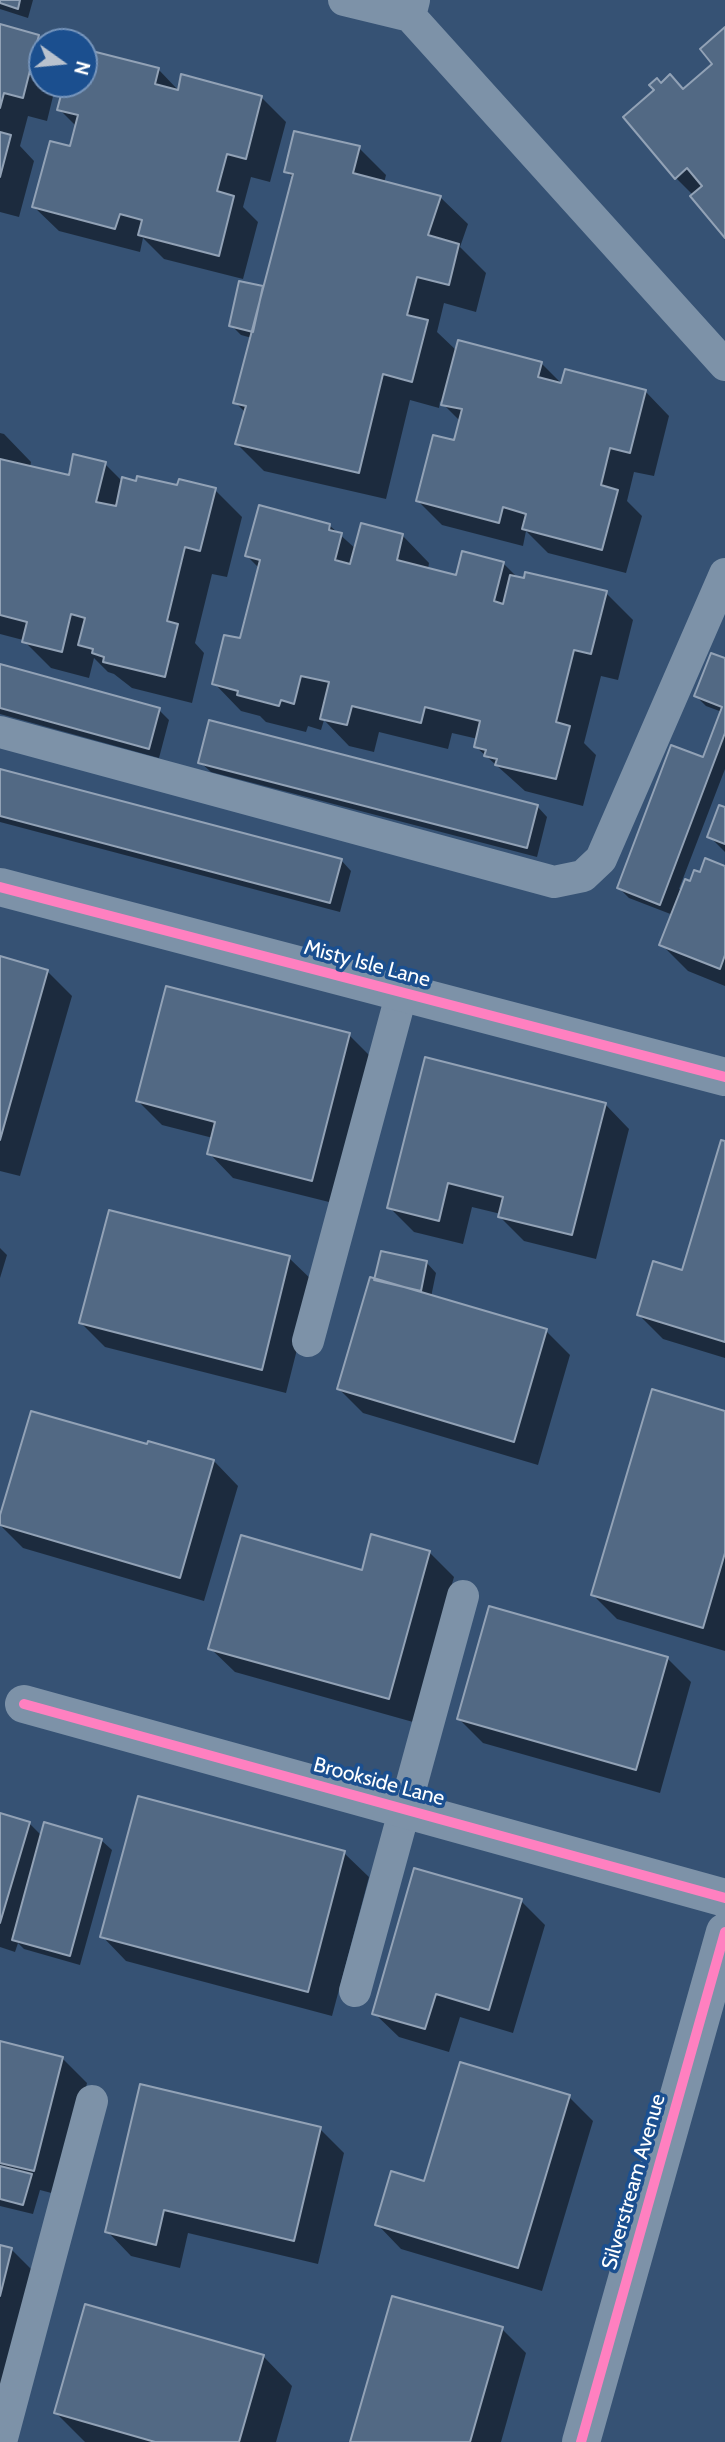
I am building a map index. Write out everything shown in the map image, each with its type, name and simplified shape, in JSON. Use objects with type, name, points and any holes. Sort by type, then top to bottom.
[{"type":"street","name":"Misty Isle Lane","points":[[0,887],[725,1077]]},
{"type":"street","name":"Brookside Lane","points":[[23,1704],[725,1898]]},
{"type":"street","name":"Silverstream Avenue","points":[[581,2442],[725,1932]]},
{"type":"lane","points":[[344,0],[412,8],[725,365]]},
{"type":"lane","points":[[0,732],[554,882],[583,876],[601,859],[725,573]]},
{"type":"lane","points":[[308,1341],[402,992]]},
{"type":"lane","points":[[355,1991],[463,1596]]},
{"type":"lane","points":[[1,2442],[92,2101]]},
{"type":"building","points":[[0,0],[20,0],[18,9],[0,3]]},
{"type":"building","points":[[0,24],[28,32],[28,78],[23,98],[4,93],[0,108]]},
{"type":"building","points":[[725,27],[725,238],[690,196],[702,186],[687,168],[675,179],[623,117],[654,90],[649,85],[657,78],[661,83],[670,74],[683,89],[712,64],[700,49]]},
{"type":"building","points":[[98,53],[159,68],[155,84],[178,90],[181,74],[262,96],[246,159],[227,154],[217,191],[234,196],[219,256],[138,235],[142,220],[120,214],[115,229],[32,207],[50,141],[70,146],[78,115],[57,110],[60,98],[98,98]]},
{"type":"building","points":[[294,131],[360,146],[353,173],[441,196],[428,235],[459,244],[449,285],[417,277],[407,315],[428,320],[412,382],[383,374],[359,473],[235,444],[246,406],[233,403],[293,174],[284,172]]},
{"type":"building","points":[[0,132],[11,135],[0,177]]},
{"type":"building","points":[[239,281],[263,286],[253,332],[229,326]]},
{"type":"building","points":[[458,340],[542,362],[538,377],[561,383],[565,369],[646,390],[630,453],[610,448],[601,485],[618,490],[602,550],[522,529],[526,514],[503,507],[499,523],[416,501],[433,435],[454,440],[462,409],[441,405]]},
{"type":"building","points":[[73,454],[106,462],[96,502],[116,506],[122,477],[136,481],[137,476],[177,485],[179,479],[216,488],[200,551],[185,547],[167,621],[178,624],[165,677],[103,662],[104,657],[92,653],[93,649],[78,645],[85,618],[71,614],[62,652],[22,642],[27,622],[0,615],[0,459],[69,475]]},
{"type":"building","points":[[259,505],[330,524],[329,530],[342,533],[335,560],[350,564],[361,523],[403,534],[397,560],[456,575],[462,551],[504,562],[494,601],[503,604],[510,575],[524,578],[525,572],[607,591],[591,654],[574,650],[556,722],[570,726],[556,779],[495,765],[497,759],[484,756],[486,750],[474,747],[480,721],[425,707],[421,723],[352,706],[347,725],[320,719],[329,682],[301,676],[294,704],[281,700],[279,706],[237,695],[238,691],[212,684],[224,635],[240,638],[260,560],[245,556]]},
{"type":"building","points":[[711,653],[725,658],[725,733],[660,905],[617,888],[671,745],[703,757],[722,707],[694,696]]},
{"type":"building","points":[[0,664],[160,708],[149,749],[0,708]]},
{"type":"building","points":[[209,720],[538,805],[527,848],[198,763]]},
{"type":"building","points":[[0,769],[342,859],[330,903],[0,816]]},
{"type":"building","points":[[719,805],[725,807],[725,844],[707,837]]},
{"type":"building","points":[[705,858],[725,866],[725,955],[720,969],[659,945],[685,879],[690,881],[694,870],[700,872]]},
{"type":"building","points":[[0,956],[48,970],[0,1140]]},
{"type":"building","points":[[166,986],[350,1033],[312,1181],[207,1154],[215,1122],[136,1101]]},
{"type":"building","points":[[425,1057],[606,1103],[572,1235],[498,1217],[503,1197],[448,1183],[439,1221],[387,1208]]},
{"type":"building","points":[[721,1140],[725,1141],[725,1342],[637,1315],[653,1261],[682,1270]]},
{"type":"building","points":[[109,1210],[290,1256],[262,1370],[79,1323]]},
{"type":"building","points":[[381,1251],[427,1261],[421,1291],[374,1280]]},
{"type":"building","points":[[370,1277],[547,1329],[514,1442],[337,1389]]},
{"type":"building","points":[[652,1389],[725,1411],[725,1553],[703,1628],[591,1595]]},
{"type":"building","points":[[31,1411],[214,1460],[180,1578],[0,1525],[0,1515]]},
{"type":"building","points":[[371,1534],[430,1551],[389,1699],[208,1649],[241,1535],[362,1570]]},
{"type":"building","points":[[489,1606],[668,1657],[636,1770],[457,1719]]},
{"type":"building","points":[[138,1796],[345,1851],[308,1992],[100,1937]]},
{"type":"building","points":[[0,1813],[30,1822],[0,1923]]},
{"type":"building","points":[[44,1822],[102,1839],[70,1956],[12,1940]]},
{"type":"building","points":[[414,1868],[522,1899],[489,2010],[436,1994],[425,2029],[372,2014]]},
{"type":"building","points":[[0,2041],[63,2057],[34,2171],[0,2163]]},
{"type":"building","points":[[460,2062],[570,2095],[518,2268],[375,2225],[391,2171],[424,2181]]},
{"type":"building","points":[[140,2084],[321,2127],[294,2241],[164,2210],[156,2245],[105,2232]]},
{"type":"building","points":[[0,2166],[32,2174],[23,2205],[0,2199]]},
{"type":"building","points":[[0,2245],[12,2248],[0,2296]]},
{"type":"building","points":[[392,2296],[503,2327],[470,2442],[350,2442]]},
{"type":"building","points":[[85,2304],[264,2355],[239,2442],[155,2442],[54,2413]]},
{"type":"cycle path","points":[[0,887],[725,1077]]},
{"type":"cycle path","points":[[24,1704],[725,1898]]},
{"type":"cycle path","points":[[581,2442],[725,1932]]}]
